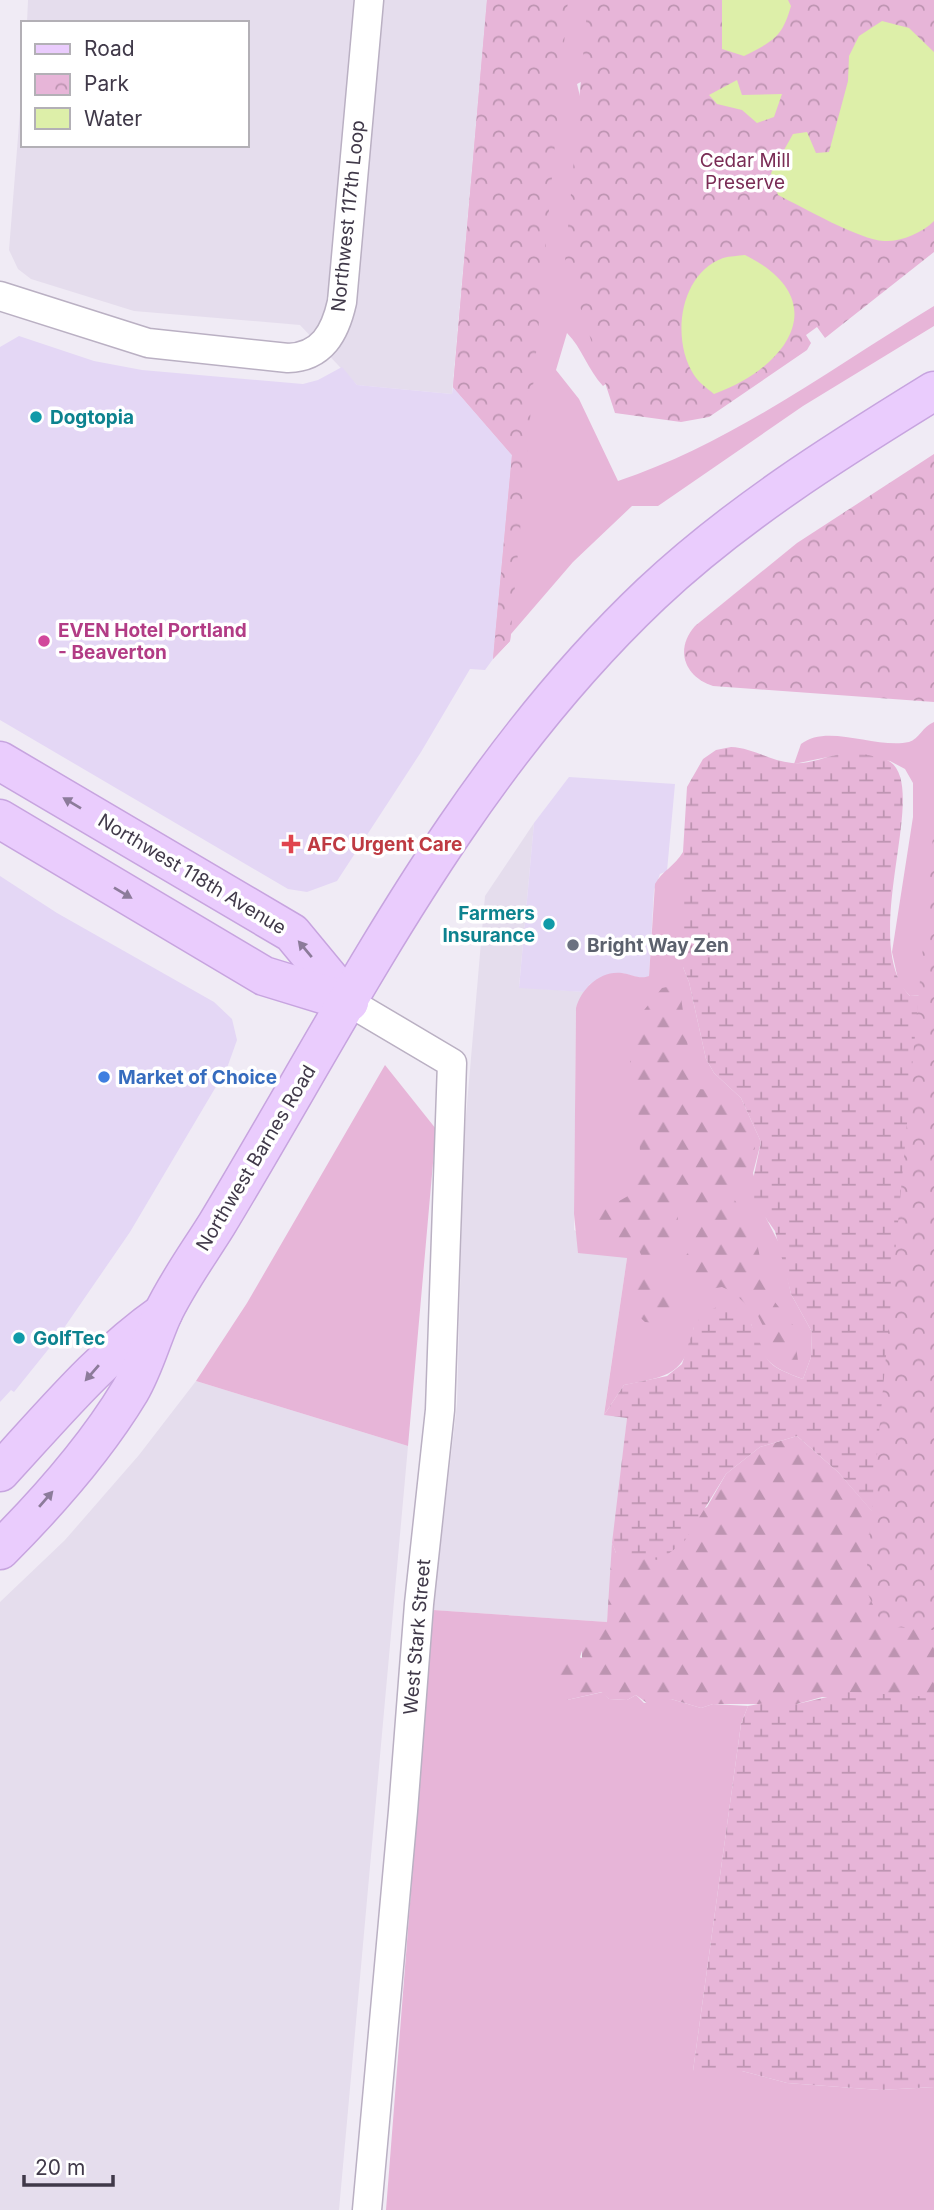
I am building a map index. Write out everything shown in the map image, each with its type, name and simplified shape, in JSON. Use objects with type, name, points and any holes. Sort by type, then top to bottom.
[{"type":"main road","name":"Northwest Barnes Road","points":[[0,1549],[101,1436],[132,1388],[163,1313],[349,1002],[383,940],[449,834],[538,714],[650,594],[702,549],[790,481],[934,391]]},
{"type":"main road","name":"Northwest 118th Avenue","points":[[0,761],[292,933],[349,1002]]},
{"type":"main road","points":[[0,819],[264,976],[349,1002]]},
{"type":"main road","name":"Northwest Barnes Road","points":[[0,1472],[101,1362],[163,1313]]},
{"type":"street","name":"Northwest 117th Loop","points":[[0,296],[129,338],[170,347],[288,358],[301,357],[323,346],[336,326],[342,302],[369,0]]},
{"type":"street","name":"West Stark Street","points":[[349,1002],[452,1063],[440,1410],[419,1604],[367,2210]]},
{"type":"shaded area","points":[[28,0],[487,0],[452,394],[357,385],[300,325],[134,311],[31,279],[18,269],[9,250],[21,99],[21,147],[248,147],[248,21],[27,21]]},
{"type":"shaded area","points":[[19,336],[94,361],[142,370],[303,384],[318,380],[342,367],[357,385],[452,394],[453,387],[512,455],[493,659],[485,670],[470,669],[421,752],[337,881],[307,892],[288,889],[0,720],[0,347]]},
{"type":"shaded area","points":[[569,777],[675,784],[667,871],[660,874],[654,890],[649,976],[644,979],[622,973],[590,984],[584,992],[519,988],[534,823]]},
{"type":"shaded area","points":[[534,823],[519,987],[584,992],[576,1008],[574,1230],[627,1258],[604,1414],[627,1418],[607,1622],[433,1610],[457,1404],[464,1139],[485,896]]},
{"type":"shaded area","name":"Market of Choice","points":[[0,876],[57,913],[214,1002],[232,1019],[237,1040],[227,1068],[130,1232],[55,1341],[14,1392],[11,1390],[0,1402]]},
{"type":"shaded area","points":[[196,1381],[408,1446],[339,2210],[0,2210],[0,1602],[65,1540],[139,1455]]},
{"type":"green space","points":[[487,0],[663,0],[619,62],[577,84],[595,159],[622,371],[603,386],[567,333],[556,370],[579,399],[618,481],[660,465],[741,425],[934,306],[934,326],[803,406],[658,506],[632,506],[573,562],[493,659],[512,455],[453,387]]},
{"type":"green space","points":[[487,0],[568,0],[510,641],[493,659],[512,455],[453,387]]},
{"type":"green space","name":"Cedar Mill Preserve","points":[[588,0],[934,0],[934,252],[825,338],[817,327],[806,335],[811,343],[807,350],[709,417],[681,422],[615,413],[565,261]]},
{"type":"green space","points":[[934,454],[934,702],[713,686],[695,676],[689,669],[684,653],[685,644],[695,626],[797,543]]},
{"type":"green space","points":[[934,722],[934,990],[926,995],[910,996],[899,984],[892,952],[913,817],[913,783],[905,769],[890,761],[842,754],[794,764],[801,744],[812,738],[838,736],[882,742],[909,742]]},
{"type":"green space","points":[[731,747],[784,762],[798,763],[846,753],[863,754],[887,760],[899,774],[903,798],[891,903],[890,939],[895,971],[910,996],[926,995],[882,1523],[838,1472],[797,1436],[760,1447],[726,1474],[684,1542],[660,1560],[633,1558],[616,1553],[612,1543],[627,1418],[604,1415],[624,1385],[667,1376],[682,1364],[694,1327],[703,1313],[729,1302],[750,1323],[773,1365],[803,1379],[811,1357],[812,1332],[791,1294],[775,1231],[756,1204],[751,1189],[761,1142],[741,1098],[714,1073],[706,1059],[689,982],[683,967],[682,868],[687,787],[703,759],[716,750]]},
{"type":"green space","points":[[934,825],[934,1630],[883,1626],[865,1588]]},
{"type":"green space","points":[[683,852],[683,967],[689,982],[706,1059],[714,1073],[741,1098],[761,1142],[753,1173],[766,1218],[781,1247],[791,1294],[812,1332],[811,1357],[803,1379],[781,1370],[768,1360],[759,1346],[751,1324],[694,1327],[686,1355],[680,1365],[664,1376],[624,1385],[604,1415],[627,1258],[578,1253],[574,1214],[576,1008],[582,994],[599,978],[614,973],[649,976],[655,884]]},
{"type":"green space","points":[[667,987],[681,997],[693,1084],[696,1089],[718,1090],[737,1102],[749,1119],[755,1148],[743,1181],[732,1195],[756,1238],[767,1292],[793,1325],[798,1361],[786,1360],[777,1354],[758,1316],[733,1292],[722,1287],[704,1290],[685,1276],[679,1261],[691,1248],[689,1223],[693,1209],[690,1204],[679,1207],[677,1242],[672,1254],[665,1259],[650,1261],[649,1278],[671,1286],[679,1303],[677,1315],[669,1324],[645,1322],[632,1310],[631,1293],[643,1259],[638,1248],[598,1236],[591,1228],[591,1217],[628,1196],[641,1176],[638,1106],[630,1064],[630,1044],[636,1020],[662,988]]},
{"type":"green space","points":[[385,1065],[436,1129],[408,1446],[196,1381],[247,1303]]},
{"type":"green space","points":[[797,1436],[838,1472],[934,1582],[934,1697],[822,1697],[797,1704],[713,1704],[701,1708],[671,1699],[655,1709],[636,1695],[627,1700],[609,1699],[602,1692],[567,1700],[561,1689],[558,1663],[568,1655],[582,1658],[582,1633],[592,1624],[607,1622],[612,1543],[616,1553],[707,1507],[726,1474],[760,1447]]},
{"type":"green space","points":[[433,1610],[607,1622],[584,1644],[567,1700],[603,1692],[609,1699],[627,1700],[636,1695],[644,1703],[671,1699],[701,1708],[713,1704],[748,1706],[741,1724],[693,2071],[742,2071],[787,2083],[880,2090],[934,2087],[934,2210],[386,2210]]},
{"type":"green space","points":[[849,1692],[934,1697],[934,2087],[880,2090],[787,2083],[742,2071],[693,2071],[741,1724],[748,1706],[769,1702],[797,1704]]},
{"type":"water","points":[[722,0],[788,0],[791,6],[780,32],[744,56],[722,49]]},
{"type":"water","points":[[882,21],[909,28],[934,52],[934,221],[911,236],[891,241],[861,235],[778,195],[771,173],[793,134],[807,132],[816,153],[829,152],[848,81],[849,56],[859,36]]},
{"type":"water","points":[[737,80],[742,95],[782,94],[774,117],[757,123],[742,110],[717,104],[709,95]]},
{"type":"water","points":[[745,255],[773,273],[789,292],[794,312],[791,332],[780,350],[762,368],[714,394],[696,378],[687,361],[681,327],[683,309],[688,293],[708,266],[723,258]]},
{"type":"place","name":"Dogtopia","points":[[36,417]]},
{"type":"place","name":"EVEN Hotel Portland - Beaverton","points":[[44,641]]},
{"type":"place","name":"AFC Urgent Care","points":[[291,844]]},
{"type":"place","name":"Farmers Insurance","points":[[549,924]]},
{"type":"place","name":"Bright Way Zen","points":[[573,945]]},
{"type":"place","name":"Market of Choice","points":[[104,1077]]},
{"type":"place","name":"GolfTec","points":[[19,1338]]}]
